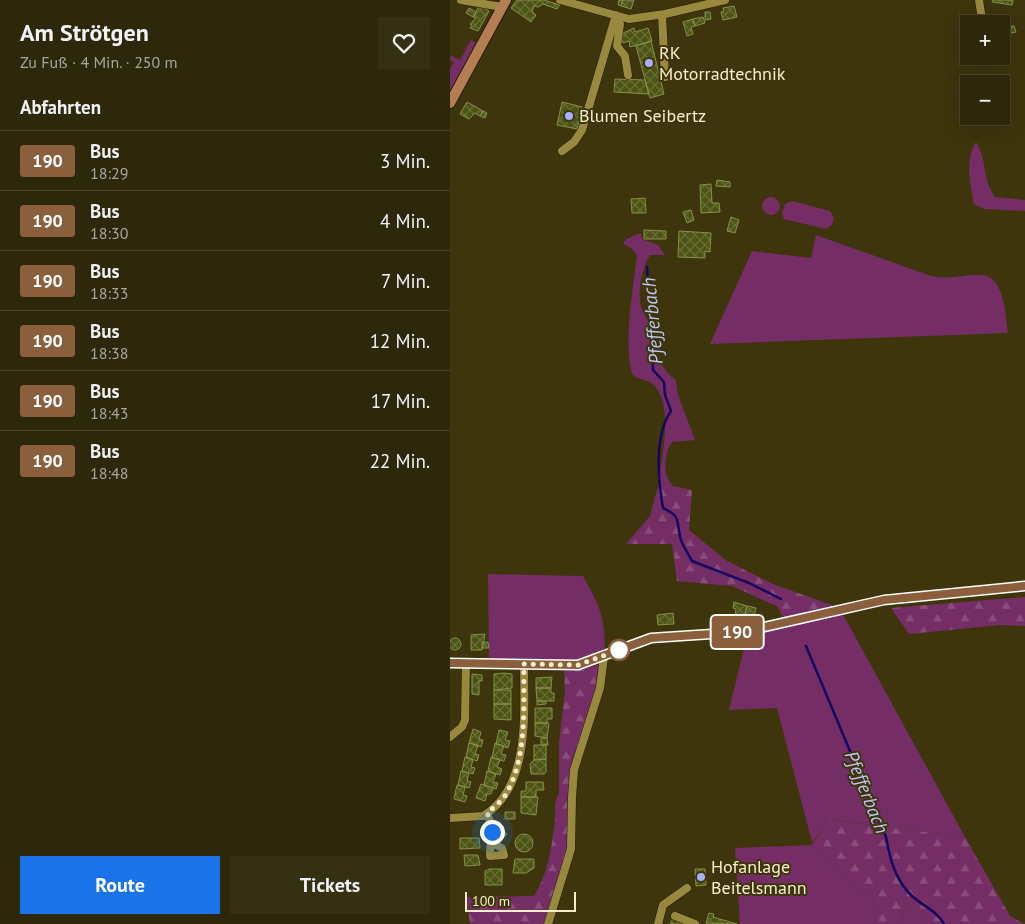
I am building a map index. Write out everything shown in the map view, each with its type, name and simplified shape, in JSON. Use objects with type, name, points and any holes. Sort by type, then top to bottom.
[{"type":"main road","points":[[450,103],[504,3]]},
{"type":"street","points":[[461,0],[504,3]]},
{"type":"street","points":[[560,0],[630,19],[662,15],[695,4],[724,0]]},
{"type":"street","points":[[979,0],[982,13]]},
{"type":"street","points":[[616,15],[620,24],[617,46],[625,56],[628,75]]},
{"type":"street","points":[[562,151],[574,142],[584,124],[616,15]]},
{"type":"street","points":[[662,15],[665,77]]},
{"type":"street","points":[[450,663],[578,665],[604,657],[651,638],[742,632],[884,600],[1025,586]]},
{"type":"street","points":[[548,924],[572,849],[574,770],[600,688],[604,657]]},
{"type":"street","points":[[450,737],[462,727],[465,720],[466,663]]},
{"type":"street","points":[[450,818],[478,818],[487,813],[506,793],[518,763],[523,726],[524,664]]},
{"type":"street","points":[[487,813],[491,821],[492,843]]},
{"type":"street","points":[[658,924],[663,905],[687,888]]},
{"type":"street","points":[[675,916],[695,924]]},
{"type":"green space","points":[[471,40],[477,43],[450,91],[450,69],[454,62],[450,60],[450,55],[460,60]]},
{"type":"green space","points":[[976,142],[980,149],[988,182],[995,197],[1025,200],[1025,211],[984,209],[974,204],[969,164]]},
{"type":"green space","points":[[771,197],[777,200],[780,206],[777,212],[771,215],[765,212],[762,206],[765,200]]},
{"type":"green space","points":[[792,201],[830,211],[834,218],[832,225],[826,229],[784,219],[782,214],[785,204]]},
{"type":"green space","points":[[641,233],[642,239],[658,245],[665,255],[650,255],[647,260],[640,283],[641,307],[650,326],[664,369],[676,380],[678,395],[695,440],[672,442],[669,447],[665,464],[667,476],[673,486],[659,483],[665,433],[664,407],[661,396],[652,383],[632,374],[629,356],[630,312],[637,255],[631,248],[623,244],[626,239]]},
{"type":"green space","points":[[816,235],[931,276],[981,275],[989,277],[999,289],[1008,333],[710,344],[752,251],[811,258]]},
{"type":"green space","points":[[659,483],[692,490],[689,530],[727,561],[773,584],[840,608],[785,622],[778,607],[732,586],[677,581],[672,544],[626,544],[650,516]]},
{"type":"green space","points":[[488,574],[583,576],[601,614],[605,644],[604,656],[591,661],[489,663]]},
{"type":"green space","points":[[1025,597],[1025,626],[1000,625],[909,634],[891,608]]},
{"type":"green space","points":[[840,609],[965,837],[832,820],[812,842],[777,708],[729,710],[748,632]]},
{"type":"green space","points":[[603,658],[602,672],[575,762],[570,848],[547,924],[470,924],[466,897],[534,896],[539,887],[549,860],[555,821],[555,804],[559,794],[559,743],[565,691],[564,666]]},
{"type":"green space","points":[[831,820],[965,837],[1010,916],[1025,924],[926,924],[918,911],[904,908],[902,924],[877,924],[873,899],[835,870],[811,845]]},
{"type":"green space","points":[[811,845],[835,870],[873,899],[877,924],[740,924],[735,848]]},
{"type":"green space","points":[[904,908],[918,911],[926,924],[902,924]]},
{"type":"building","points":[[517,0],[544,0],[560,5],[557,9],[543,4],[538,7],[534,6],[532,12],[536,15],[531,22],[511,8]]},
{"type":"building","points":[[619,0],[623,0],[621,6],[618,5]]},
{"type":"building","points":[[623,0],[634,0],[631,9],[621,6]]},
{"type":"building","points":[[993,0],[1013,0],[1012,5],[992,2]]},
{"type":"building","points":[[479,6],[489,11],[478,31],[470,28],[472,25],[470,24],[476,18],[473,17]]},
{"type":"building","points":[[734,6],[737,17],[723,20],[721,12],[724,11],[723,8]]},
{"type":"building","points":[[469,8],[476,12],[473,17],[466,13]]},
{"type":"building","points":[[705,12],[710,12],[711,19],[705,20]]},
{"type":"building","points":[[703,17],[705,23],[695,26],[693,19]]},
{"type":"building","points":[[693,19],[695,26],[691,27],[693,34],[687,36],[683,22]]},
{"type":"building","points":[[1010,26],[1014,26],[1016,32],[1010,33]]},
{"type":"building","points":[[634,28],[635,32],[648,28],[652,41],[630,47],[629,41],[623,43],[621,34]]},
{"type":"building","name":"RK Motorradtechnik","points":[[651,41],[664,94],[650,98],[636,46]]},
{"type":"building","points":[[615,79],[645,80],[649,94],[614,92]]},
{"type":"building","points":[[467,102],[483,111],[480,116],[475,113],[469,119],[460,114]]},
{"type":"building","name":"Blumen Seibertz","points":[[562,102],[582,107],[577,129],[557,125]]},
{"type":"building","points":[[483,111],[487,113],[485,118],[480,116]]},
{"type":"building","points":[[717,180],[730,182],[730,187],[716,186]]},
{"type":"building","points":[[711,184],[712,203],[719,203],[720,212],[701,213],[700,185]]},
{"type":"building","points":[[645,198],[646,213],[632,213],[631,199]]},
{"type":"building","points":[[691,210],[694,220],[687,223],[683,212]]},
{"type":"building","points":[[731,217],[739,220],[735,233],[727,231]]},
{"type":"building","points":[[644,230],[666,231],[666,239],[644,239]]},
{"type":"building","points":[[679,231],[711,233],[710,252],[705,251],[705,258],[678,257]]},
{"type":"building","points":[[734,602],[747,606],[744,618],[735,616]]},
{"type":"building","points":[[747,606],[756,608],[753,620],[744,618]]},
{"type":"building","points":[[673,613],[674,624],[658,625],[657,615]]},
{"type":"building","points":[[485,634],[482,650],[471,650],[471,635]]},
{"type":"building","points":[[453,638],[457,638],[461,642],[461,646],[457,650],[453,650],[450,647],[450,641]]},
{"type":"building","points":[[482,642],[488,642],[489,648],[482,648]]},
{"type":"building","points":[[472,674],[482,675],[482,681],[479,681],[479,695],[472,694]]},
{"type":"building","points":[[494,674],[512,674],[512,688],[494,690]]},
{"type":"building","points":[[552,677],[551,688],[536,688],[536,678]]},
{"type":"building","points":[[536,688],[551,688],[551,693],[554,693],[554,701],[537,701]]},
{"type":"building","points":[[494,690],[511,690],[511,704],[494,704]]},
{"type":"building","points":[[537,701],[546,701],[546,704],[537,705]]},
{"type":"building","points":[[494,704],[511,704],[511,720],[494,719]]},
{"type":"building","points":[[535,708],[552,708],[552,719],[547,719],[547,723],[535,723]]},
{"type":"building","points":[[535,723],[549,723],[547,738],[535,736]]},
{"type":"building","points":[[473,729],[481,732],[479,739],[483,740],[481,747],[469,743]]},
{"type":"building","points":[[499,730],[508,732],[505,740],[510,741],[508,748],[496,744]]},
{"type":"building","points":[[541,738],[547,738],[548,745],[541,745]]},
{"type":"building","points":[[469,743],[478,745],[475,754],[479,755],[477,761],[466,757]]},
{"type":"building","points":[[495,743],[504,746],[501,754],[506,755],[504,761],[492,758]]},
{"type":"building","points":[[534,745],[546,745],[546,759],[534,760]]},
{"type":"building","points":[[465,757],[473,760],[471,767],[475,768],[473,774],[462,771]]},
{"type":"building","points":[[491,757],[500,760],[497,767],[502,769],[500,775],[488,771]]},
{"type":"building","points":[[546,759],[546,772],[544,774],[531,774],[530,764],[534,760]]},
{"type":"building","points":[[461,771],[469,773],[467,781],[471,782],[469,788],[458,785]]},
{"type":"building","points":[[487,771],[496,774],[493,782],[498,783],[496,789],[484,785]]},
{"type":"building","points":[[526,782],[543,782],[544,790],[536,790],[536,797],[521,797],[521,791],[526,791]]},
{"type":"building","points":[[481,784],[493,788],[491,794],[487,794],[485,801],[476,798]]},
{"type":"building","points":[[457,785],[465,787],[463,795],[467,796],[465,802],[454,799]]},
{"type":"building","points":[[521,797],[538,797],[536,815],[521,813]]},
{"type":"building","points":[[505,812],[515,812],[515,819],[505,819]]},
{"type":"building","points":[[501,829],[507,834],[501,840],[496,835]]},
{"type":"building","points":[[524,834],[530,837],[533,843],[530,849],[524,852],[518,849],[515,843],[518,837]]},
{"type":"building","points":[[460,838],[479,838],[480,848],[460,849]]},
{"type":"building","points":[[464,855],[478,855],[480,865],[465,866]]},
{"type":"building","points":[[515,859],[534,859],[534,868],[526,873],[513,873]]},
{"type":"building","points":[[502,869],[502,885],[485,885],[485,871]]},
{"type":"building","name":"Hofanlage Beitelsmann","points":[[695,869],[705,869],[706,885],[696,886]]},
{"type":"building","name":"Hofanlage Beitelsmann","points":[[709,913],[714,914],[713,917],[737,924],[706,923]]},
{"type":"building","name":"Hofanlage Beitelsmann","points":[[674,917],[688,924],[670,924]]},
{"type":"waterway","name":"Pfefferbach","points":[[647,267],[653,370],[664,382],[665,395],[671,411],[662,432],[660,445],[659,471],[663,508],[677,519],[682,542],[692,561],[749,583],[781,599]]},
{"type":"waterway","name":"Pfefferbach","points":[[806,646],[886,837],[897,876],[906,890],[934,912],[944,924]]},
{"type":"bus line","name":"190","points":[[450,663],[578,665],[591,662],[651,638],[757,630],[851,606],[884,600],[1025,586]]},
{"type":"place","name":"RK Motorradtechnik","points":[[649,63]]},
{"type":"place","name":"Blumen Seibertz","points":[[569,116]]},
{"type":"place","name":"Hofanlage Beitelsmann","points":[[701,877]]},
{"type":"route","points":[[492,832],[491,821],[487,813],[502,800],[518,763],[523,726],[524,664],[578,665],[591,662],[619,650]]}]
